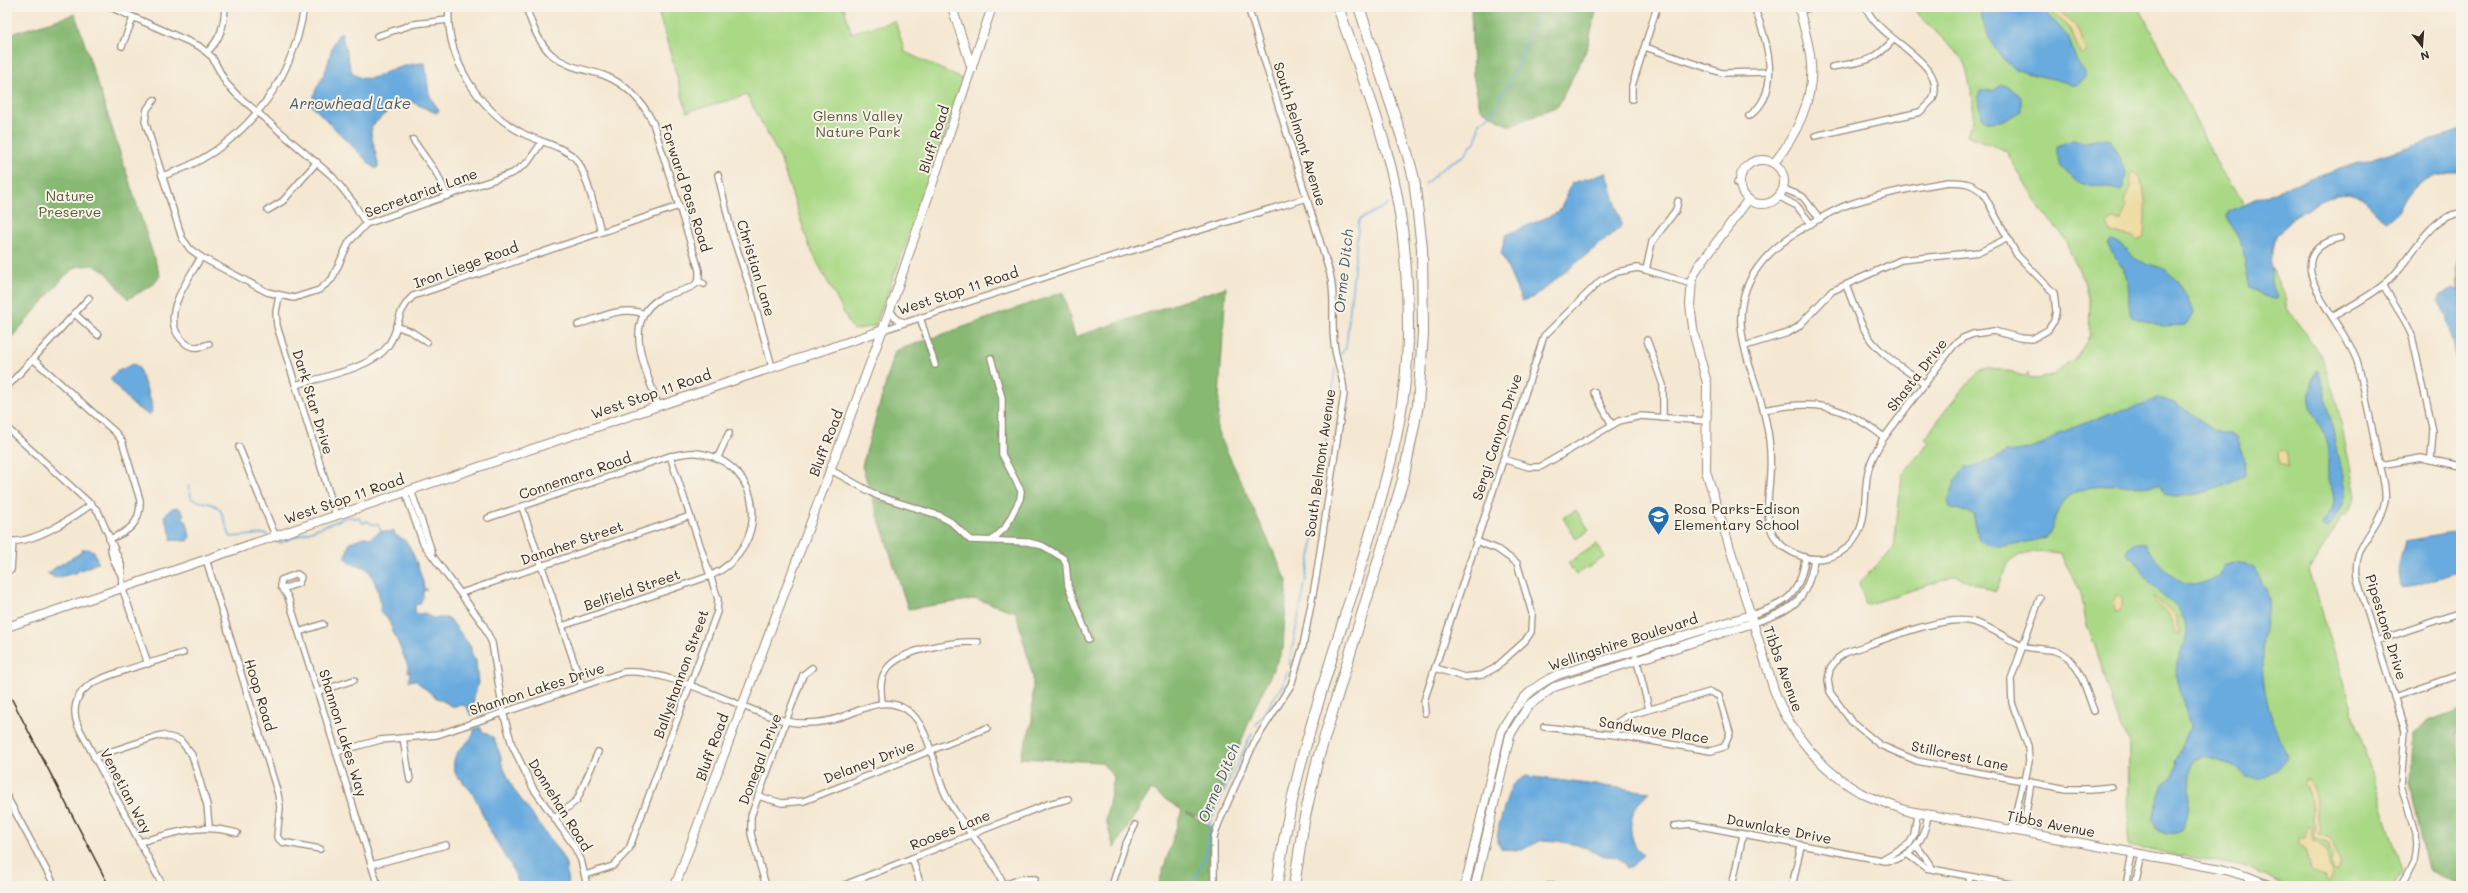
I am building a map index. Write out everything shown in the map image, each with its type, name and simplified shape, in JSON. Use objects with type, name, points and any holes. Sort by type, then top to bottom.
[{"type":"highway","points":[[1277,886],[1289,814],[1304,747],[1387,479],[1402,404],[1408,339],[1406,265],[1392,172],[1383,138],[1338,7]]},
{"type":"highway","points":[[1294,886],[1304,821],[1317,762],[1403,480],[1412,442],[1420,376],[1424,305],[1422,248],[1414,179],[1359,7]]},
{"type":"street","points":[[110,7],[199,46],[207,52],[231,90],[317,162],[343,188],[366,224]]},
{"type":"street","points":[[207,52],[219,37],[224,23],[225,7]]},
{"type":"street","points":[[162,176],[182,168],[215,150],[238,134],[259,112],[280,81],[290,60],[304,7]]},
{"type":"street","points":[[449,7],[448,20],[454,52],[476,92],[506,122],[542,142],[566,152],[577,160],[582,171],[601,231]]},
{"type":"street","name":"Forward Pass Road","points":[[526,7],[536,34],[552,54],[571,66],[618,82],[642,102],[653,123],[679,206],[699,270],[698,281]]},
{"type":"street","points":[[952,7],[972,69]]},
{"type":"street","name":"Bluff Road","points":[[674,886],[829,469],[883,330],[992,7]]},
{"type":"street","name":"South Belmont Avenue","points":[[1214,886],[1214,842],[1218,825],[1239,774],[1254,743],[1289,688],[1301,652],[1316,578],[1343,403],[1343,379],[1333,340],[1334,300],[1332,282],[1248,7]]},
{"type":"street","points":[[1632,99],[1632,86],[1658,7]]},
{"type":"street","points":[[1749,116],[1758,110],[1768,87],[1769,72],[1769,58],[1754,7]]},
{"type":"street","points":[[1774,163],[1788,143],[1806,108],[1810,87],[1811,64],[1800,9],[1812,7]]},
{"type":"street","points":[[1815,136],[1914,113],[1927,108],[1935,94],[1933,76],[1925,65],[1893,40],[1874,21],[1866,7]]},
{"type":"street","points":[[122,46],[133,18]]},
{"type":"street","points":[[377,36],[414,24],[448,20]]},
{"type":"street","points":[[1832,67],[1880,55],[1893,40]]},
{"type":"street","points":[[1645,47],[1722,72],[1769,72]]},
{"type":"street","name":"Secretariat Lane","points":[[154,100],[147,109],[145,121],[182,238],[190,249],[200,256],[267,292],[279,296],[294,298],[307,296],[326,286],[338,270],[349,242],[366,224],[513,173],[528,162],[542,142]]},
{"type":"street","points":[[413,140],[436,172],[447,196]]},
{"type":"street","points":[[1763,160],[1774,163],[1784,175],[1782,193],[1768,204],[1761,205],[1748,200],[1738,183],[1743,171],[1751,163],[1763,160]]},
{"type":"street","points":[[268,210],[284,201],[317,162]]},
{"type":"street","name":"Christian Lane","points":[[718,175],[732,234],[752,294],[772,367]]},
{"type":"street","name":"Shasta Drive","points":[[1966,182],[1975,186],[1983,193],[2017,255],[2054,293],[2056,311],[2054,321],[2048,330],[2032,339],[2020,338],[1994,331],[1973,334],[1963,338],[1954,345],[1884,437],[1869,467],[1865,515],[1859,534],[1852,544],[1840,553],[1814,559],[1805,558],[1790,552],[1780,544],[1768,521],[1766,507],[1770,454],[1764,410],[1745,346],[1741,323],[1742,302],[1755,272],[1764,258],[1777,244],[1820,219],[1846,205],[1930,185],[1966,182]]},
{"type":"street","points":[[1782,193],[1803,198],[1820,219]]},
{"type":"street","points":[[1782,193],[1797,206],[1811,224]]},
{"type":"street","name":"West Stop 11 Road","points":[[7,627],[904,322],[1067,270],[1307,198]]},
{"type":"street","name":"Tibbs Avenue","points":[[1748,200],[1698,267],[1692,284],[1691,318],[1707,383],[1705,458],[1707,475],[1750,615],[1779,702],[1794,730],[1811,753],[1834,775],[1861,793],[1917,813],[2232,871],[2271,886]]},
{"type":"street","points":[[1646,270],[1652,242],[1676,210],[1678,201]]},
{"type":"street","name":"Iron Liege Road","points":[[296,386],[374,359],[389,344],[399,314],[413,296],[601,231],[679,206]]},
{"type":"street","points":[[2334,316],[2383,285],[2437,223],[2448,216],[2461,213]]},
{"type":"street","points":[[1745,346],[1777,337],[1798,328],[1828,294],[1901,260],[1980,252],[2008,238]]},
{"type":"street","name":"Pipestone Drive","points":[[2340,238],[2326,242],[2317,249],[2311,258],[2309,270],[2314,286],[2334,316],[2357,360],[2384,485],[2385,501],[2360,548],[2356,567],[2406,735],[2401,785],[2416,840],[2414,860],[2401,886]]},
{"type":"street","points":[[200,256],[176,304],[172,320],[178,336],[186,344],[193,347],[209,344]]},
{"type":"street","name":"Sergi Canyon Drive","points":[[1425,713],[1424,701],[1540,343],[1550,328],[1609,275],[1627,269],[1646,270],[1692,284]]},
{"type":"street","points":[[658,405],[639,346],[638,332],[644,314],[658,300],[692,287],[698,281],[704,284]]},
{"type":"street","points":[[1846,285],[1858,318],[1870,339],[1887,356],[1925,384]]},
{"type":"street","points":[[2383,285],[2405,320],[2412,336],[2433,431],[2431,458]]},
{"type":"street","name":"Dark Star Drive","points":[[279,296],[276,312],[277,326],[336,515]]},
{"type":"street","points":[[7,387],[34,360],[89,298]]},
{"type":"street","points":[[578,325],[623,311],[631,310],[644,314]]},
{"type":"street","points":[[890,310],[896,320],[904,322]]},
{"type":"street","points":[[75,314],[98,335]]},
{"type":"street","points":[[920,317],[935,365]]},
{"type":"street","points":[[396,326],[412,332],[427,342]]},
{"type":"street","points":[[862,337],[871,342],[874,352]]},
{"type":"street","points":[[1647,340],[1663,385],[1663,418]]},
{"type":"street","points":[[991,358],[1002,398],[1002,454],[1021,491],[1020,499],[1005,528],[992,540]]},
{"type":"street","points":[[34,360],[115,432],[122,441],[140,500],[141,509],[135,524],[129,530],[110,541]]},
{"type":"street","points":[[1594,392],[1612,425]]},
{"type":"street","points":[[1764,410],[1792,405],[1824,406],[1861,420],[1884,437]]},
{"type":"street","points":[[1503,459],[1529,468],[1540,467],[1612,425],[1641,416],[1707,422]]},
{"type":"street","points":[[7,428],[98,511],[110,541],[116,548],[122,564],[122,587],[148,664],[183,653]]},
{"type":"street","points":[[716,459],[729,433]]},
{"type":"street","points":[[239,447],[275,536]]},
{"type":"street","name":"Connemara Road","points":[[488,518],[670,456],[698,453],[716,459]]},
{"type":"street","name":"Ballyshannon Street","points":[[585,875],[613,866],[629,849],[717,612],[718,599],[670,456]]},
{"type":"street","points":[[2380,465],[2414,458],[2431,458],[2461,466]]},
{"type":"street","name":"Belfield Street","points":[[562,626],[710,576],[730,565],[742,552],[750,537],[753,517],[751,500],[743,482],[731,468],[716,459]]},
{"type":"street","points":[[829,469],[878,496],[938,515],[951,522],[970,540],[1028,542],[1043,546],[1063,558],[1066,564],[1068,586],[1089,639]]},
{"type":"street","name":"Donnehan Road","points":[[408,491],[419,535],[483,624],[492,643],[503,712],[512,745],[521,768],[574,846],[585,875],[587,886]]},
{"type":"street","points":[[7,540],[13,542],[29,539],[92,504]]},
{"type":"street","points":[[522,507],[582,686]]},
{"type":"street","name":"Danaher Street","points":[[461,593],[690,516]]},
{"type":"street","points":[[1435,668],[1464,677],[1482,675],[1495,668],[1525,641],[1531,632],[1532,613],[1517,563],[1497,549],[1476,541]]},
{"type":"street","points":[[11,570],[13,542]]},
{"type":"street","name":"Wellingshire Boulevard","points":[[1475,886],[1510,735],[1520,716],[1536,698],[1554,687],[1635,655],[1776,606],[1789,598],[1801,580],[1805,558]]},
{"type":"street","name":"Hoop Road","points":[[206,559],[278,794],[280,807],[277,833],[278,838],[282,842],[320,849]]},
{"type":"street","name":"Wellingshire Boulevard","points":[[1465,886],[1501,732],[1520,700],[1546,680],[1779,615],[1796,604],[1809,583],[1814,559]]},
{"type":"street","name":"Shannon Lakes Way","points":[[283,589],[288,597],[378,886]]},
{"type":"street","points":[[2023,832],[2026,782],[2029,761],[2028,746],[2014,707],[2010,688],[2013,668],[2040,598]]},
{"type":"street","points":[[2377,641],[2461,612]]},
{"type":"street","name":"Stillcrest Lane","points":[[2022,645],[1978,624],[1961,620],[1948,621],[1847,652],[1838,658],[1831,667],[1828,683],[1834,699],[1856,727],[1880,745],[1917,761],[2074,790],[2112,786]]},
{"type":"street","points":[[299,632],[323,624]]},
{"type":"street","points":[[978,642],[946,643],[900,658],[891,664],[882,678],[882,703],[896,705],[915,716],[923,728],[944,791],[972,835],[988,854],[1004,886],[1021,879],[1035,879]]},
{"type":"street","points":[[2022,645],[2056,651],[2069,658],[2077,670],[2094,711]]},
{"type":"street","points":[[1615,735],[1618,722],[1622,719],[1649,709],[1635,655]]},
{"type":"street","name":"Venetian Way","points":[[148,664],[94,682],[83,690],[76,705],[77,723],[163,886]]},
{"type":"street","name":"Donegal Drive","points":[[766,886],[750,830],[751,816],[803,675],[812,668]]},
{"type":"street","name":"Shannon Lakes Drive","points":[[336,752],[370,742],[437,734],[582,686],[634,671],[660,676],[787,721],[823,722],[882,703]]},
{"type":"street","points":[[2394,697],[2461,674]]},
{"type":"street","points":[[317,692],[354,680]]},
{"type":"street","name":"Sandwave Place","points":[[1544,727],[1615,735],[1711,751],[1721,749],[1728,743],[1730,733],[1720,701],[1714,692],[1703,693],[1649,709]]},
{"type":"street","name":"Delaney Drive","points":[[758,796],[782,803],[804,801],[987,728]]},
{"type":"street","points":[[94,757],[157,736],[167,735],[180,740],[192,755],[207,805],[209,826]]},
{"type":"street","points":[[404,738],[410,780]]},
{"type":"street","points":[[555,818],[577,800],[582,792],[598,752]]},
{"type":"street","points":[[2012,830],[2026,782]]},
{"type":"street","points":[[7,797],[10,808],[55,886]]},
{"type":"street","name":"Rooses Lane","points":[[842,886],[1048,804],[1068,800]]},
{"type":"street","points":[[1880,860],[1906,846],[1914,836],[1917,813]]},
{"type":"street","name":"Dawnlake Drive","points":[[1674,826],[1690,824],[1880,860],[1894,860],[1909,853],[1917,846],[1925,832],[1928,815]]},
{"type":"street","points":[[1112,886],[1124,848],[1135,825]]},
{"type":"street","points":[[139,842],[199,827],[209,826],[237,832]]},
{"type":"street","points":[[1732,886],[1743,835]]},
{"type":"street","points":[[371,865],[446,845]]},
{"type":"street","points":[[1792,886],[1801,846]]},
{"type":"street","points":[[1906,846],[1909,853],[1919,865],[1970,877],[2021,886]]},
{"type":"street","points":[[1917,846],[1934,869]]},
{"type":"street","points":[[2126,886],[2132,853]]},
{"type":"street","points":[[2135,886],[2142,854]]},
{"type":"street","points":[[912,858],[921,886]]},
{"type":"street","points":[[1968,886],[1970,877]]},
{"type":"street","points":[[1548,886],[1558,886]]},
{"type":"green space","name":"Glenns Valley Nature Park","points":[[657,7],[844,7],[851,33],[895,21],[905,52],[964,80],[917,215],[875,326],[853,330],[810,248],[780,158],[747,95],[687,112]]},
{"type":"green space","points":[[1471,7],[1597,7],[1587,49],[1558,106],[1509,126],[1480,108],[1473,75]]},
{"type":"green space","points":[[1911,7],[2139,7],[2220,169],[2241,198],[2286,300],[2286,307],[2322,357],[2337,404],[2356,495],[2347,515],[2344,514],[2309,569],[2402,871],[2394,886],[2286,886],[2267,876],[2240,866],[2128,846],[2129,742],[2121,728],[2096,649],[2086,623],[2081,592],[2060,553],[2034,552],[2022,554],[2016,557],[2006,568],[1995,592],[1956,576],[1866,605],[1859,583],[1894,548],[1902,475],[1929,442],[1925,439],[1955,398],[1975,376],[1984,370],[1991,368],[2025,376],[2028,373],[2029,377],[2036,379],[2056,375],[2055,372],[2077,357],[2091,334],[2089,333],[2090,306],[2084,281],[2061,233],[2043,213],[2006,151],[1967,135],[1973,119],[1973,99],[1964,60]]},
{"type":"green space","name":"Nature Preserve","points":[[75,14],[160,276],[154,284],[128,299],[107,273],[93,265],[76,267],[64,277],[7,343],[7,35]]},
{"type":"green space","points":[[2461,254],[2461,293],[2458,290],[2457,261]]},
{"type":"green space","points":[[1226,287],[1217,430],[1287,581],[1283,649],[1255,707],[1210,821],[1186,812],[1212,827],[1209,866],[1210,886],[1158,886],[1182,810],[1151,790],[1114,848],[1106,820],[1114,777],[1101,762],[1020,758],[1032,723],[1033,677],[1016,612],[976,599],[908,609],[862,466],[895,351],[1063,292],[1075,337]]},
{"type":"green space","points":[[1576,510],[1589,530],[1576,539],[1563,518]]},
{"type":"green space","points":[[1597,544],[1605,557],[1576,575],[1568,563]]},
{"type":"green space","points":[[2461,710],[2461,732],[2455,734],[2461,769],[2461,885],[2428,870],[2410,782],[2412,735],[2428,722]]},
{"type":"sand","points":[[2051,7],[2055,7],[2075,25],[2087,52],[2081,55],[2069,27],[2049,10]]},
{"type":"sand","points":[[2134,172],[2139,176],[2142,183],[2145,201],[2144,236],[2138,241],[2131,236],[2111,233],[2107,225],[2111,220],[2121,221],[2126,207],[2124,201],[2130,188],[2130,174]]},
{"type":"sand","points":[[2282,450],[2287,454],[2288,467],[2279,463],[2278,452]]},
{"type":"sand","points":[[2118,594],[2122,597],[2122,607],[2116,612],[2113,601]]},
{"type":"sand","points":[[2154,596],[2176,617],[2179,634],[2175,633],[2171,620],[2157,603]]},
{"type":"sand","points":[[2306,780],[2309,780],[2312,784],[2315,793],[2317,817],[2321,829],[2319,834],[2330,838],[2341,862],[2337,871],[2332,868],[2333,854],[2329,850],[2328,844],[2314,837],[2316,828],[2313,821],[2312,807],[2307,788],[2304,784]]},
{"type":"sand","points":[[2309,827],[2313,829],[2311,834],[2313,840],[2326,852],[2330,869],[2333,874],[2330,882],[2326,882],[2326,877],[2311,871],[2306,849],[2298,842],[2298,837],[2304,837]]},
{"type":"water","points":[[1979,7],[2042,7],[2068,37],[2077,62],[2085,73],[2085,78],[2077,85],[2071,85],[2016,69],[2000,55],[1994,46],[1981,17]]},
{"type":"water","name":"Arrowhead Lake","points":[[341,32],[351,70],[355,75],[361,78],[372,78],[394,69],[413,64],[425,63],[429,94],[439,111],[436,113],[405,99],[401,99],[372,126],[371,133],[378,163],[378,167],[375,169],[312,106],[315,92],[327,67],[333,46],[337,36]]},
{"type":"water","points":[[2001,85],[2007,86],[2021,96],[2021,111],[1998,121],[1993,122],[1983,119],[1978,97],[1980,91],[1995,90]]},
{"type":"water","points":[[2461,130],[2461,173],[2440,174],[2425,180],[2412,190],[2394,216],[2385,221],[2362,198],[2350,193],[2338,194],[2321,201],[2292,218],[2274,241],[2272,251],[2271,283],[2277,296],[2275,299],[2265,298],[2250,288],[2241,244],[2227,216],[2229,211],[2302,181]]},
{"type":"water","points":[[2106,138],[2110,139],[2126,172],[2124,188],[2120,190],[2078,183],[2061,167],[2057,153],[2057,146],[2073,140],[2085,142]]},
{"type":"water","points":[[1607,173],[1622,226],[1534,297],[1522,301],[1501,253],[1506,235],[1559,212],[1572,183]]},
{"type":"water","points":[[2112,241],[2122,246],[2136,259],[2164,269],[2176,280],[2186,296],[2193,313],[2185,325],[2162,326],[2131,317],[2126,273],[2110,249],[2109,245]]},
{"type":"water","points":[[2453,289],[2461,291],[2461,383],[2446,315],[2438,300],[2440,295]]},
{"type":"water","points":[[133,364],[138,366],[151,401],[152,412],[149,415],[133,405],[110,379],[116,372]]},
{"type":"water","points":[[2317,370],[2319,370],[2322,379],[2346,489],[2345,499],[2340,511],[2333,522],[2325,528],[2321,524],[2333,507],[2334,498],[2328,475],[2327,445],[2324,434],[2312,410],[2310,402],[2312,383]]},
{"type":"water","points":[[2157,399],[2173,401],[2214,430],[2230,434],[2236,438],[2243,455],[2245,474],[2229,484],[2218,488],[2194,495],[2183,496],[2165,494],[2159,484],[2091,487],[2068,497],[2060,506],[2047,537],[2021,544],[1995,546],[1979,540],[1973,514],[1949,507],[1947,499],[1951,495],[1955,480],[1965,467],[1975,467],[2007,452],[2023,450],[2045,443],[2060,433],[2103,416],[2144,405]]},
{"type":"water","points":[[178,507],[184,514],[183,519],[187,522],[190,536],[188,541],[170,540],[172,538],[164,516],[172,508]]},
{"type":"water","points":[[394,530],[395,535],[406,542],[409,546],[420,571],[424,588],[427,590],[423,591],[423,597],[420,604],[415,605],[415,611],[418,614],[425,613],[432,618],[449,618],[471,647],[471,652],[476,661],[478,684],[474,697],[473,716],[471,716],[467,707],[460,704],[454,707],[435,697],[415,680],[409,681],[410,671],[408,672],[408,666],[387,617],[380,612],[381,607],[379,595],[370,572],[366,568],[359,565],[349,563],[345,557],[350,542],[364,537],[370,538],[381,531],[393,532]]},
{"type":"water","points":[[2453,533],[2461,537],[2461,571],[2403,589],[2400,584],[2398,572],[2405,541]]},
{"type":"water","points":[[2133,544],[2146,544],[2152,556],[2164,569],[2178,580],[2190,585],[2201,583],[2220,576],[2223,566],[2234,563],[2252,566],[2261,579],[2266,590],[2268,600],[2262,656],[2262,669],[2266,695],[2277,733],[2289,756],[2279,768],[2261,779],[2245,778],[2233,765],[2201,756],[2193,761],[2190,778],[2189,806],[2185,823],[2181,831],[2166,834],[2157,830],[2152,818],[2165,782],[2173,775],[2176,766],[2175,760],[2190,727],[2176,677],[2177,664],[2186,631],[2183,617],[2180,612],[2153,586],[2136,561],[2128,556],[2127,549]]},
{"type":"water","points":[[88,549],[94,551],[98,563],[76,572],[76,575],[75,573],[55,578],[47,573],[51,573],[53,569],[82,552],[82,550]]},
{"type":"water","points":[[480,727],[482,731],[494,738],[502,760],[501,762],[514,790],[561,854],[566,864],[568,886],[520,886],[509,861],[505,858],[490,831],[475,798],[462,782],[463,780],[457,777],[454,767],[454,760],[457,753],[474,734],[474,729]]},
{"type":"water","points":[[1526,776],[1650,792],[1637,805],[1631,822],[1633,839],[1637,848],[1643,855],[1632,866],[1626,868],[1626,865],[1617,857],[1599,855],[1583,846],[1557,841],[1542,840],[1522,850],[1501,849],[1497,839],[1499,825],[1509,792],[1513,784]]},
{"type":"waterway","name":"Orme Ditch","points":[[1425,184],[1445,166],[1463,156],[1477,139],[1479,123],[1493,113],[1497,108],[1499,97],[1509,85],[1540,7]]},
{"type":"waterway","name":"Orme Ditch","points":[[1340,355],[1346,348],[1359,220],[1389,204]]},
{"type":"waterway","name":"Orme Ditch","points":[[1315,529],[1335,368]]},
{"type":"waterway","points":[[188,486],[192,499],[218,507],[223,515],[231,537],[264,534],[268,535]]},
{"type":"waterway","points":[[274,539],[280,543],[347,517],[359,518],[363,523],[368,521],[372,524],[378,524],[381,531]]},
{"type":"waterway","name":"Orme Ditch","points":[[1289,665],[1315,533]]},
{"type":"waterway","name":"Orme Ditch","points":[[1256,725],[1284,683],[1287,672]]},
{"type":"waterway","name":"Orme Ditch","points":[[1191,886],[1205,858],[1210,821],[1252,733]]},
{"type":"railway","points":[[7,690],[109,886]]},
{"type":"place","name":"Rosa Parks-Edison Elementary School","points":[[1659,536]]}]
